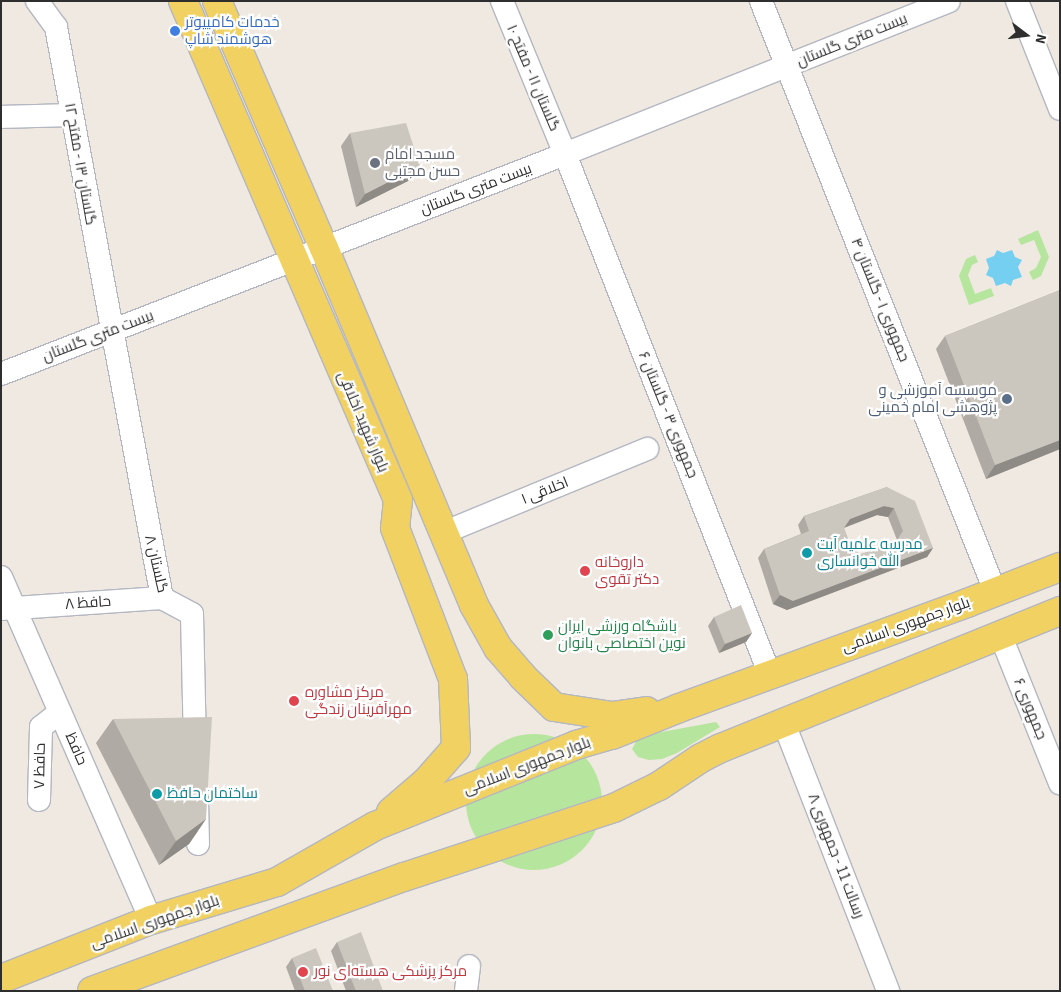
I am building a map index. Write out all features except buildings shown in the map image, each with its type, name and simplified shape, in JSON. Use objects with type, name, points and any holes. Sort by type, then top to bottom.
[{"type":"main road","name":"بلوار شهید اخلاقی","points":[[183,1],[398,500],[395,528],[453,679],[456,748],[426,782],[375,826]]},
{"type":"main road","name":"بلوار شهید اخلاقی","points":[[217,1],[324,248],[474,606],[498,648],[523,677],[554,707],[612,716],[678,708]]},
{"type":"main road","name":"بلوار جمهوری اسلامی","points":[[1,979],[151,920],[277,882],[375,826],[576,746],[612,735],[678,708],[967,603],[1060,567]]},
{"type":"main road","points":[[93,990],[404,877],[614,808],[659,786],[707,755],[783,721],[1060,611]]},
{"type":"street","name":"گلستان ۱۳ - مفتح ۱۲","points":[[37,1],[56,27],[111,331]]},
{"type":"street","name":"گلستان ۱۱ - مفتح ۱۰","points":[[502,1],[565,154]]},
{"type":"street","name":"جمهوری ۱ - گلستان ۴","points":[[761,1],[995,591]]},
{"type":"street","name":"بیست متری گلستان","points":[[1,374],[565,154],[949,1]]},
{"type":"street","points":[[1016,1],[1060,109]]},
{"type":"street","points":[[1,117],[71,115]]},
{"type":"street","name":"جمهوری ۳ - گلستان ۶","points":[[565,154],[770,675]]},
{"type":"street","name":"گلستان ۸","points":[[111,331],[162,598],[192,614],[198,844]]},
{"type":"street","name":"اخلاقی ۱","points":[[443,533],[647,449]]},
{"type":"street","name":"حافظ","points":[[1,577],[8,608],[60,712],[151,920]]},
{"type":"street","name":"حافظ ۸","points":[[8,608],[162,598]]},
{"type":"street","name":"جمهوری ۶","points":[[1000,634],[1060,783]]},
{"type":"street","name":"حافظ ۷","points":[[39,800],[41,727],[60,712]]},
{"type":"street","name":"رسالت 11 - جمهوری ۸","points":[[783,721],[888,991]]},
{"type":"street","points":[[466,991],[469,966]]},
{"type":"green space","points":[[1038,230],[1049,257],[1041,276],[1033,280],[1029,272],[1036,268],[1041,257],[1034,240],[1021,245],[1018,239]]},
{"type":"green space","points":[[975,255],[978,262],[972,265],[968,275],[975,294],[991,288],[994,296],[969,305],[959,276],[966,259]]},
{"type":"green space","points":[[716,722],[720,727],[677,753],[662,759],[649,760],[638,757],[632,749],[637,740],[645,735]]},
{"type":"green space","points":[[534,734],[560,740],[582,754],[596,776],[602,802],[596,828],[582,850],[560,864],[534,870],[508,864],[486,850],[472,828],[466,802],[472,776],[486,754],[508,740]]},
{"type":"water","points":[[997,250],[1003,253],[1012,250],[1015,257],[1022,260],[1018,267],[1022,277],[1013,280],[1011,286],[1005,283],[996,286],[993,278],[986,275],[989,268],[986,259],[994,256]]},
{"type":"place","name":"خدمات کامپیوتر هوشمند شاپ","points":[[175,31]]},
{"type":"place","name":"مسجد امام حسن مجتبی","points":[[375,163]]},
{"type":"place","name":"موسسه آموزشی و پژوهشی امام خمینی","points":[[1007,399]]},
{"type":"place","name":"مدرسه علمیه آیت الله خوانساری","points":[[807,553]]},
{"type":"place","name":"داروخانه دکتر تقوی","points":[[585,571]]},
{"type":"place","name":"باشگاه ورزشی ایران نوین اختصاصی بانوان","points":[[548,635]]},
{"type":"place","name":"مرکز مشاوره مهرآفرینان زندگی","points":[[294,701]]},
{"type":"place","name":"ساختمان حافظ","points":[[157,794]]},
{"type":"place","name":"مرکز پزشکی هسته‌ای نور","points":[[303,972]]}]
